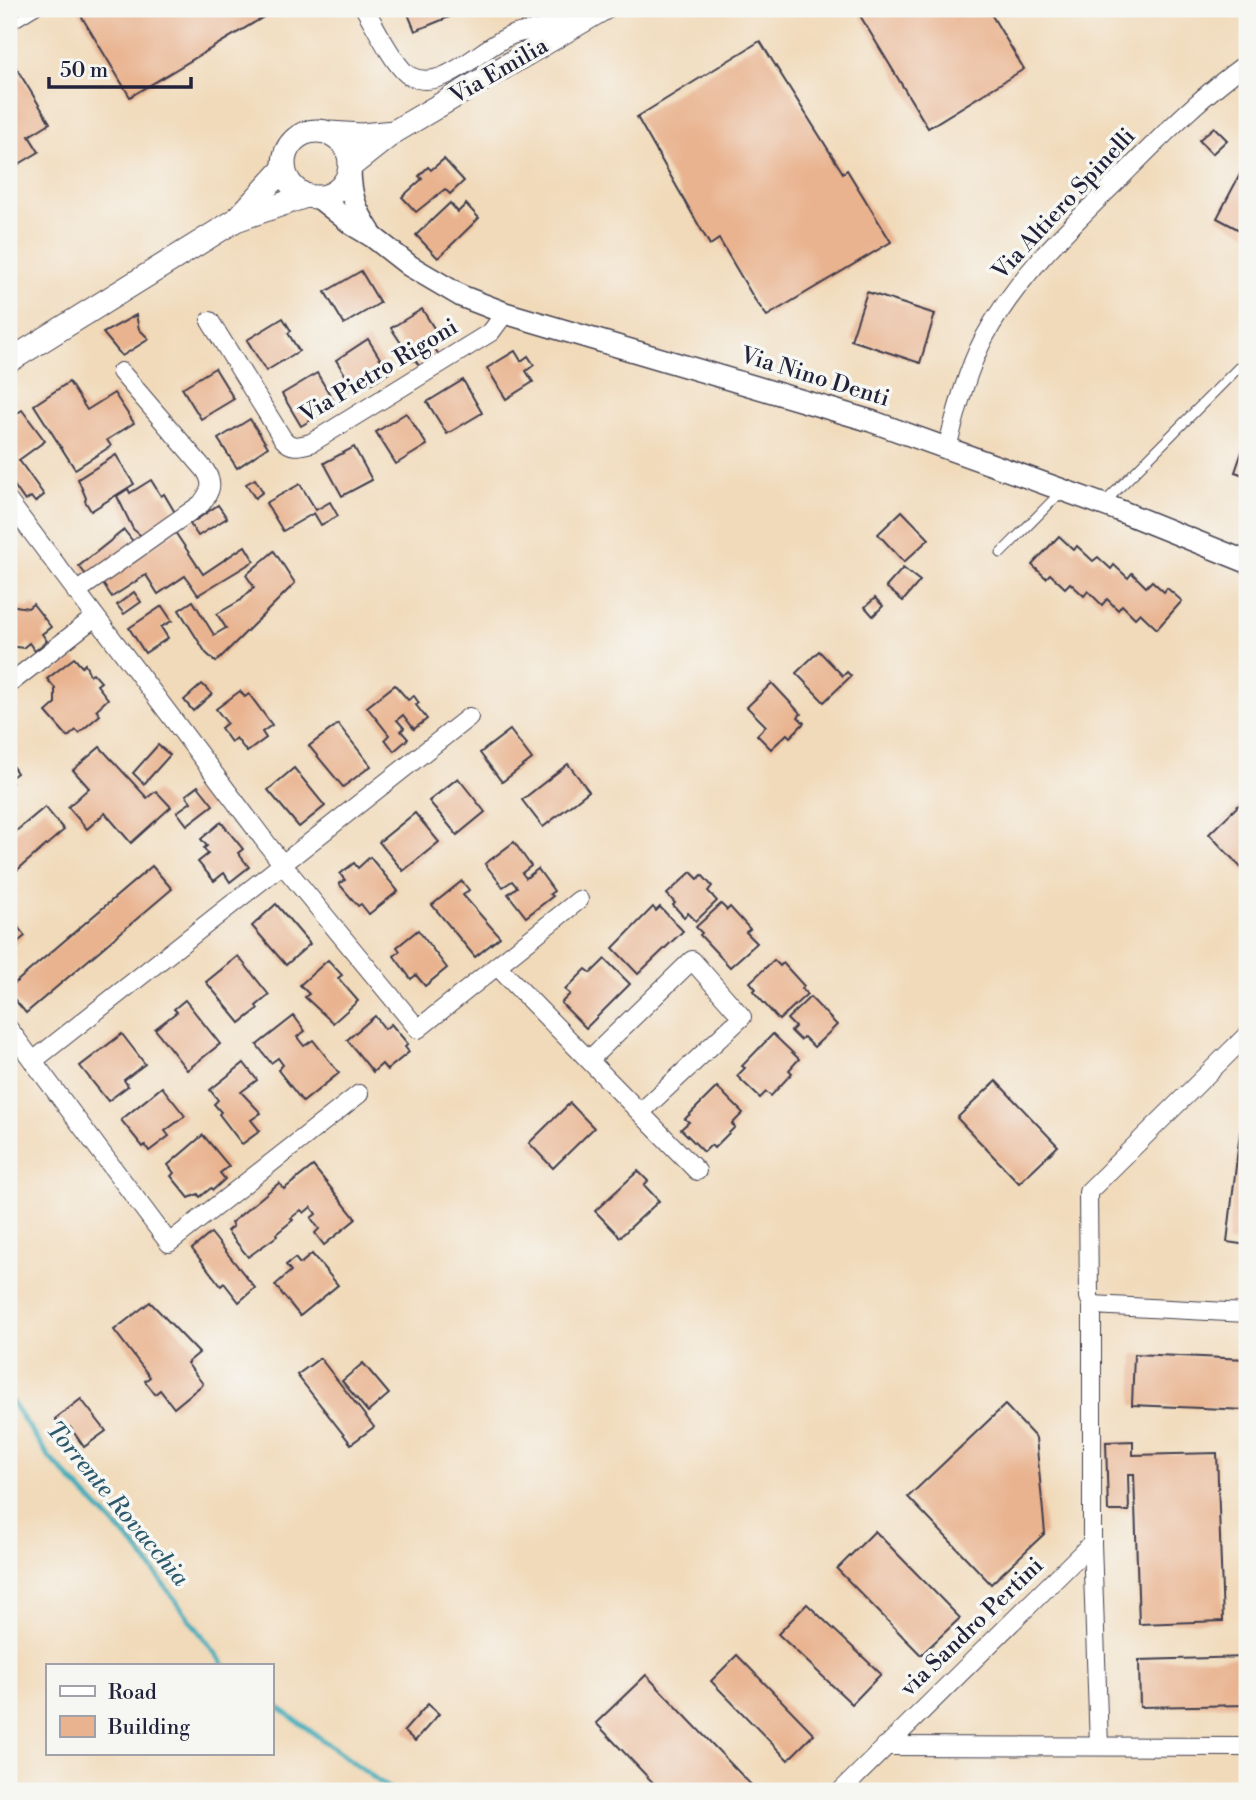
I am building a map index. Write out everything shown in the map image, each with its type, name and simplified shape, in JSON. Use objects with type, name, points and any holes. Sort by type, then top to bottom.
[{"type":"main road","name":"Via Emilia","points":[[351,169],[394,132],[603,9]]},
{"type":"main road","points":[[10,359],[236,220],[339,190],[351,169],[346,146],[330,133],[315,131],[296,138],[286,152],[284,168],[291,185],[313,197]]},
{"type":"main road","name":"Via Emilia","points":[[330,133],[361,135],[394,132]]},
{"type":"main road","points":[[236,220],[284,168]]},
{"type":"street","points":[[365,9],[404,72],[420,80],[436,79],[448,74],[511,35],[581,23]]},
{"type":"street","name":"Via Altiero Spinelli","points":[[947,448],[963,387],[984,339],[1009,297],[1058,241],[1195,104],[1247,63]]},
{"type":"street","name":"Via Nino Denti","points":[[351,169],[351,197],[373,237]]},
{"type":"street","name":"Via Nino Denti","points":[[313,197],[373,237],[410,266],[461,296],[505,313],[871,421],[1102,504],[1247,562]]},
{"type":"street","name":"Via Pietro Rigoni","points":[[210,321],[283,439],[288,445],[297,447],[311,443],[491,332],[505,313]]},
{"type":"street","points":[[76,592],[201,504],[212,486],[205,470],[121,372]]},
{"type":"street","points":[[9,502],[283,865],[418,1029],[579,900]]},
{"type":"street","points":[[9,684],[95,617]]},
{"type":"street","points":[[33,1061],[469,717]]},
{"type":"street","points":[[590,1059],[692,960],[743,1017],[641,1112]]},
{"type":"street","points":[[497,966],[697,1171]]},
{"type":"street","points":[[9,1029],[169,1243],[359,1094]]},
{"type":"street","points":[[1099,1746],[1092,1543],[1092,1305],[1089,1297],[1088,1192],[1247,1035]]},
{"type":"street","points":[[1092,1305],[1247,1313]]},
{"type":"street","name":"via Sandro Pertini","points":[[841,1791],[1092,1543]]},
{"type":"street","points":[[885,1746],[1247,1746]]},
{"type":"lane","points":[[9,26],[37,9]]},
{"type":"lane","points":[[1102,504],[1247,359]]},
{"type":"lane","points":[[1001,553],[1062,491]]},
{"type":"building","points":[[77,9],[277,9],[130,97]]},
{"type":"building","points":[[406,9],[469,9],[415,31]]},
{"type":"building","points":[[856,9],[988,9],[1024,69],[928,128]]},
{"type":"building","points":[[760,41],[843,173],[847,170],[891,242],[767,316],[719,239],[710,245],[637,117]]},
{"type":"building","points":[[9,56],[50,123],[29,136],[39,152],[9,170]]},
{"type":"building","points":[[1214,127],[1227,140],[1212,154],[1199,140]]},
{"type":"building","points":[[444,159],[464,181],[450,194],[445,189],[416,212],[402,197],[422,179],[419,176],[428,167],[431,170]]},
{"type":"building","points":[[1247,161],[1247,234],[1217,218]]},
{"type":"building","points":[[450,203],[458,212],[466,204],[479,218],[438,258],[416,235]]},
{"type":"building","points":[[361,271],[380,303],[344,324],[325,292]]},
{"type":"building","points":[[867,292],[935,314],[920,363],[851,340]]},
{"type":"building","points":[[422,309],[442,341],[433,346],[439,355],[420,367],[391,328]]},
{"type":"building","points":[[136,315],[139,329],[149,339],[122,356],[103,333]]},
{"type":"building","points":[[283,318],[299,351],[266,371],[247,340]]},
{"type":"building","points":[[368,339],[389,373],[356,392],[336,360]]},
{"type":"building","points":[[515,351],[521,361],[528,356],[534,365],[526,371],[533,382],[506,399],[487,368]]},
{"type":"building","points":[[215,368],[234,399],[201,419],[182,388]]},
{"type":"building","points":[[317,373],[336,405],[301,426],[282,394]]},
{"type":"building","points":[[463,380],[482,413],[447,434],[427,402]]},
{"type":"building","points":[[69,382],[87,410],[114,393],[134,423],[107,440],[111,446],[75,469],[34,405]]},
{"type":"building","points":[[22,410],[45,441],[19,460],[44,495],[35,502],[31,497],[25,501],[9,478],[9,419]]},
{"type":"building","points":[[406,413],[427,445],[396,464],[376,432]]},
{"type":"building","points":[[250,419],[268,447],[237,468],[218,439]]},
{"type":"building","points":[[1247,437],[1247,476],[1235,472]]},
{"type":"building","points":[[354,447],[372,480],[342,496],[324,463]]},
{"type":"building","points":[[116,455],[134,484],[91,511],[78,479]]},
{"type":"building","points":[[255,479],[263,492],[255,498],[246,484]]},
{"type":"building","points":[[151,480],[161,496],[164,494],[180,521],[147,541],[133,529],[117,496],[128,489],[130,493]]},
{"type":"building","points":[[300,484],[316,510],[330,502],[338,516],[321,525],[314,513],[283,531],[266,503]]},
{"type":"building","points":[[218,505],[227,518],[198,536],[190,524]]},
{"type":"building","points":[[902,511],[929,539],[904,562],[878,534]]},
{"type":"building","points":[[124,530],[136,545],[91,581],[79,566]]},
{"type":"building","points":[[175,532],[203,574],[245,546],[254,561],[198,595],[185,576],[158,594],[146,575],[112,597],[101,581]]},
{"type":"building","points":[[1059,536],[1074,550],[1077,546],[1093,561],[1098,557],[1111,569],[1114,565],[1128,578],[1132,573],[1146,587],[1152,581],[1164,592],[1167,588],[1182,601],[1157,629],[1140,613],[1135,618],[1122,605],[1118,610],[1107,599],[1102,605],[1088,591],[1084,596],[1070,583],[1065,588],[1050,574],[1046,578],[1032,565]]},
{"type":"building","points":[[274,551],[295,583],[216,662],[206,653],[179,610],[193,601],[214,635],[226,628],[217,614],[241,600],[254,587],[246,575]]},
{"type":"building","points":[[903,568],[920,581],[903,601],[886,587]]},
{"type":"building","points":[[134,592],[141,602],[124,614],[117,605]]},
{"type":"building","points":[[875,598],[883,606],[873,616],[865,607]]},
{"type":"building","points":[[33,604],[51,627],[42,634],[47,641],[35,651],[29,643],[23,648],[9,646],[9,605],[28,608]]},
{"type":"building","points":[[162,606],[172,621],[161,627],[168,638],[145,653],[129,628]]},
{"type":"building","points":[[819,651],[843,676],[847,672],[851,676],[824,702],[796,673]]},
{"type":"building","points":[[74,658],[82,667],[85,664],[90,675],[93,673],[101,682],[97,685],[108,699],[96,710],[100,715],[79,733],[76,730],[68,737],[46,712],[55,704],[55,688],[47,679]]},
{"type":"building","points":[[772,683],[801,714],[798,717],[804,723],[790,737],[787,734],[771,749],[757,735],[766,726],[747,707]]},
{"type":"building","points":[[202,684],[212,694],[193,711],[184,700]]},
{"type":"building","points":[[395,685],[408,700],[414,696],[419,703],[416,705],[427,719],[414,729],[403,715],[397,720],[408,739],[394,751],[385,739],[389,735],[367,707]]},
{"type":"building","points":[[240,691],[245,697],[249,694],[272,725],[262,732],[266,738],[247,752],[236,738],[231,742],[221,728],[227,723],[216,709]]},
{"type":"building","points":[[338,724],[371,766],[343,787],[309,746]]},
{"type":"building","points":[[510,730],[532,759],[502,782],[480,753]]},
{"type":"building","points":[[158,745],[170,755],[144,784],[133,773]]},
{"type":"building","points":[[100,747],[147,798],[156,791],[171,807],[131,843],[105,813],[87,829],[68,807],[89,788],[73,770]]},
{"type":"building","points":[[9,761],[17,773],[9,779]]},
{"type":"building","points":[[568,764],[589,791],[543,827],[522,800]]},
{"type":"building","points":[[294,768],[325,806],[299,827],[268,790]]},
{"type":"building","points":[[458,778],[485,812],[457,835],[429,801]]},
{"type":"building","points":[[198,786],[213,805],[187,825],[177,812],[191,802],[186,795]]},
{"type":"building","points":[[1247,797],[1247,874],[1209,834]]},
{"type":"building","points":[[45,807],[64,830],[9,877],[9,837]]},
{"type":"building","points":[[415,813],[439,842],[403,871],[379,842]]},
{"type":"building","points":[[221,822],[243,849],[238,853],[249,867],[230,882],[224,873],[214,881],[198,862],[208,854],[204,848],[207,846],[201,839]]},
{"type":"building","points":[[514,842],[531,866],[522,873],[526,878],[538,869],[554,891],[550,894],[553,896],[526,917],[508,894],[517,887],[512,881],[503,887],[485,864]]},
{"type":"building","points":[[370,857],[398,891],[369,914],[361,904],[358,906],[339,884],[345,880],[340,874],[354,863],[358,868]]},
{"type":"building","points":[[152,866],[172,889],[26,1013],[9,993],[9,988]]},
{"type":"building","points":[[691,872],[698,879],[702,875],[712,886],[708,891],[717,901],[696,921],[688,913],[684,917],[667,894]]},
{"type":"building","points":[[462,881],[469,890],[463,895],[500,937],[475,957],[432,905]]},
{"type":"building","points":[[276,904],[310,944],[286,965],[252,926]]},
{"type":"building","points":[[721,904],[727,910],[730,907],[750,929],[746,932],[757,943],[730,967],[700,935],[702,933],[696,927]]},
{"type":"building","points":[[653,907],[656,911],[660,907],[683,931],[638,974],[613,948]]},
{"type":"building","points":[[9,916],[25,936],[9,949]]},
{"type":"building","points":[[418,930],[447,968],[425,986],[416,975],[411,979],[394,956],[400,951],[397,947]]},
{"type":"building","points":[[238,956],[269,995],[256,1006],[258,1009],[240,1023],[206,982]]},
{"type":"building","points":[[605,959],[630,984],[586,1028],[561,1003],[570,994],[565,990],[586,969],[591,973]]},
{"type":"building","points":[[328,960],[342,975],[338,978],[358,1001],[333,1023],[305,997],[309,994],[300,985]]},
{"type":"building","points":[[774,960],[780,966],[783,963],[804,986],[802,989],[807,994],[779,1020],[753,991],[756,989],[750,982]]},
{"type":"building","points":[[810,997],[837,1025],[814,1047],[804,1037],[800,1040],[791,1031],[795,1027],[787,1019]]},
{"type":"building","points":[[185,1000],[220,1044],[187,1070],[155,1029],[177,1012],[174,1009]]},
{"type":"building","points":[[294,1016],[305,1031],[297,1037],[304,1046],[313,1040],[339,1073],[303,1102],[278,1070],[283,1065],[278,1058],[271,1063],[257,1045]]},
{"type":"building","points":[[375,1016],[385,1029],[391,1024],[408,1044],[405,1047],[409,1052],[387,1070],[382,1064],[373,1072],[347,1040]]},
{"type":"building","points":[[122,1034],[145,1064],[124,1080],[128,1086],[108,1101],[80,1066]]},
{"type":"building","points":[[773,1034],[799,1059],[789,1070],[792,1073],[771,1096],[766,1092],[760,1098],[737,1076],[745,1068],[742,1066]]},
{"type":"building","points":[[244,1063],[257,1080],[241,1092],[261,1113],[251,1120],[260,1131],[242,1144],[219,1114],[221,1112],[214,1104],[218,1100],[210,1090]]},
{"type":"building","points":[[996,1081],[1058,1146],[1019,1183],[957,1118]]},
{"type":"building","points":[[162,1087],[185,1116],[165,1131],[169,1136],[149,1151],[121,1120]]},
{"type":"building","points":[[717,1087],[743,1113],[732,1124],[735,1127],[714,1148],[711,1145],[704,1152],[681,1129],[689,1122],[685,1119]]},
{"type":"building","points":[[570,1103],[594,1128],[553,1168],[529,1143]]},
{"type":"building","points":[[1240,1132],[1247,1133],[1247,1245],[1227,1242]]},
{"type":"building","points":[[203,1135],[229,1166],[220,1173],[225,1179],[213,1190],[211,1188],[200,1197],[198,1194],[189,1198],[171,1176],[174,1173],[168,1165]]},
{"type":"building","points":[[313,1166],[356,1219],[324,1245],[315,1233],[319,1229],[311,1218],[316,1214],[311,1207],[304,1213],[301,1210],[277,1236],[248,1257],[227,1231],[233,1226],[231,1223],[279,1183],[284,1189]]},
{"type":"building","points":[[638,1171],[648,1181],[644,1185],[659,1201],[620,1237],[595,1211]]},
{"type":"building","points":[[211,1233],[255,1288],[239,1302],[224,1283],[221,1286],[192,1249]]},
{"type":"building","points":[[312,1254],[338,1285],[300,1316],[275,1285],[291,1271],[286,1265],[295,1258],[300,1264]]},
{"type":"building","points":[[150,1302],[199,1353],[187,1363],[203,1384],[174,1408],[160,1390],[155,1394],[145,1381],[150,1377],[114,1330]]},
{"type":"building","points":[[1134,1354],[1247,1359],[1247,1410],[1132,1405]]},
{"type":"building","points":[[320,1358],[374,1427],[351,1444],[297,1375]]},
{"type":"building","points":[[363,1363],[389,1394],[368,1412],[342,1381]]},
{"type":"building","points":[[81,1399],[106,1431],[84,1447],[70,1427],[64,1431],[55,1419]]},
{"type":"building","points":[[1005,1405],[1036,1438],[1045,1533],[991,1584],[908,1497]]},
{"type":"building","points":[[1133,1441],[1133,1455],[1217,1453],[1223,1621],[1139,1624],[1134,1474],[1128,1474],[1129,1511],[1108,1511],[1106,1442]]},
{"type":"building","points":[[875,1531],[960,1618],[921,1655],[837,1569]]},
{"type":"building","points":[[807,1604],[881,1674],[852,1704],[778,1634]]},
{"type":"building","points":[[737,1655],[814,1734],[788,1760],[711,1681]]},
{"type":"building","points":[[1247,1657],[1247,1705],[1140,1707],[1139,1660]]},
{"type":"building","points":[[646,1675],[757,1791],[661,1791],[596,1723]]},
{"type":"building","points":[[428,1704],[439,1714],[415,1741],[404,1731]]},
{"type":"waterway","name":"Torrente Rovacchia","points":[[9,1398],[49,1457],[135,1546],[223,1664]]},
{"type":"waterway","name":"Torrente Rovacchia","points":[[273,1703],[392,1791]]}]
